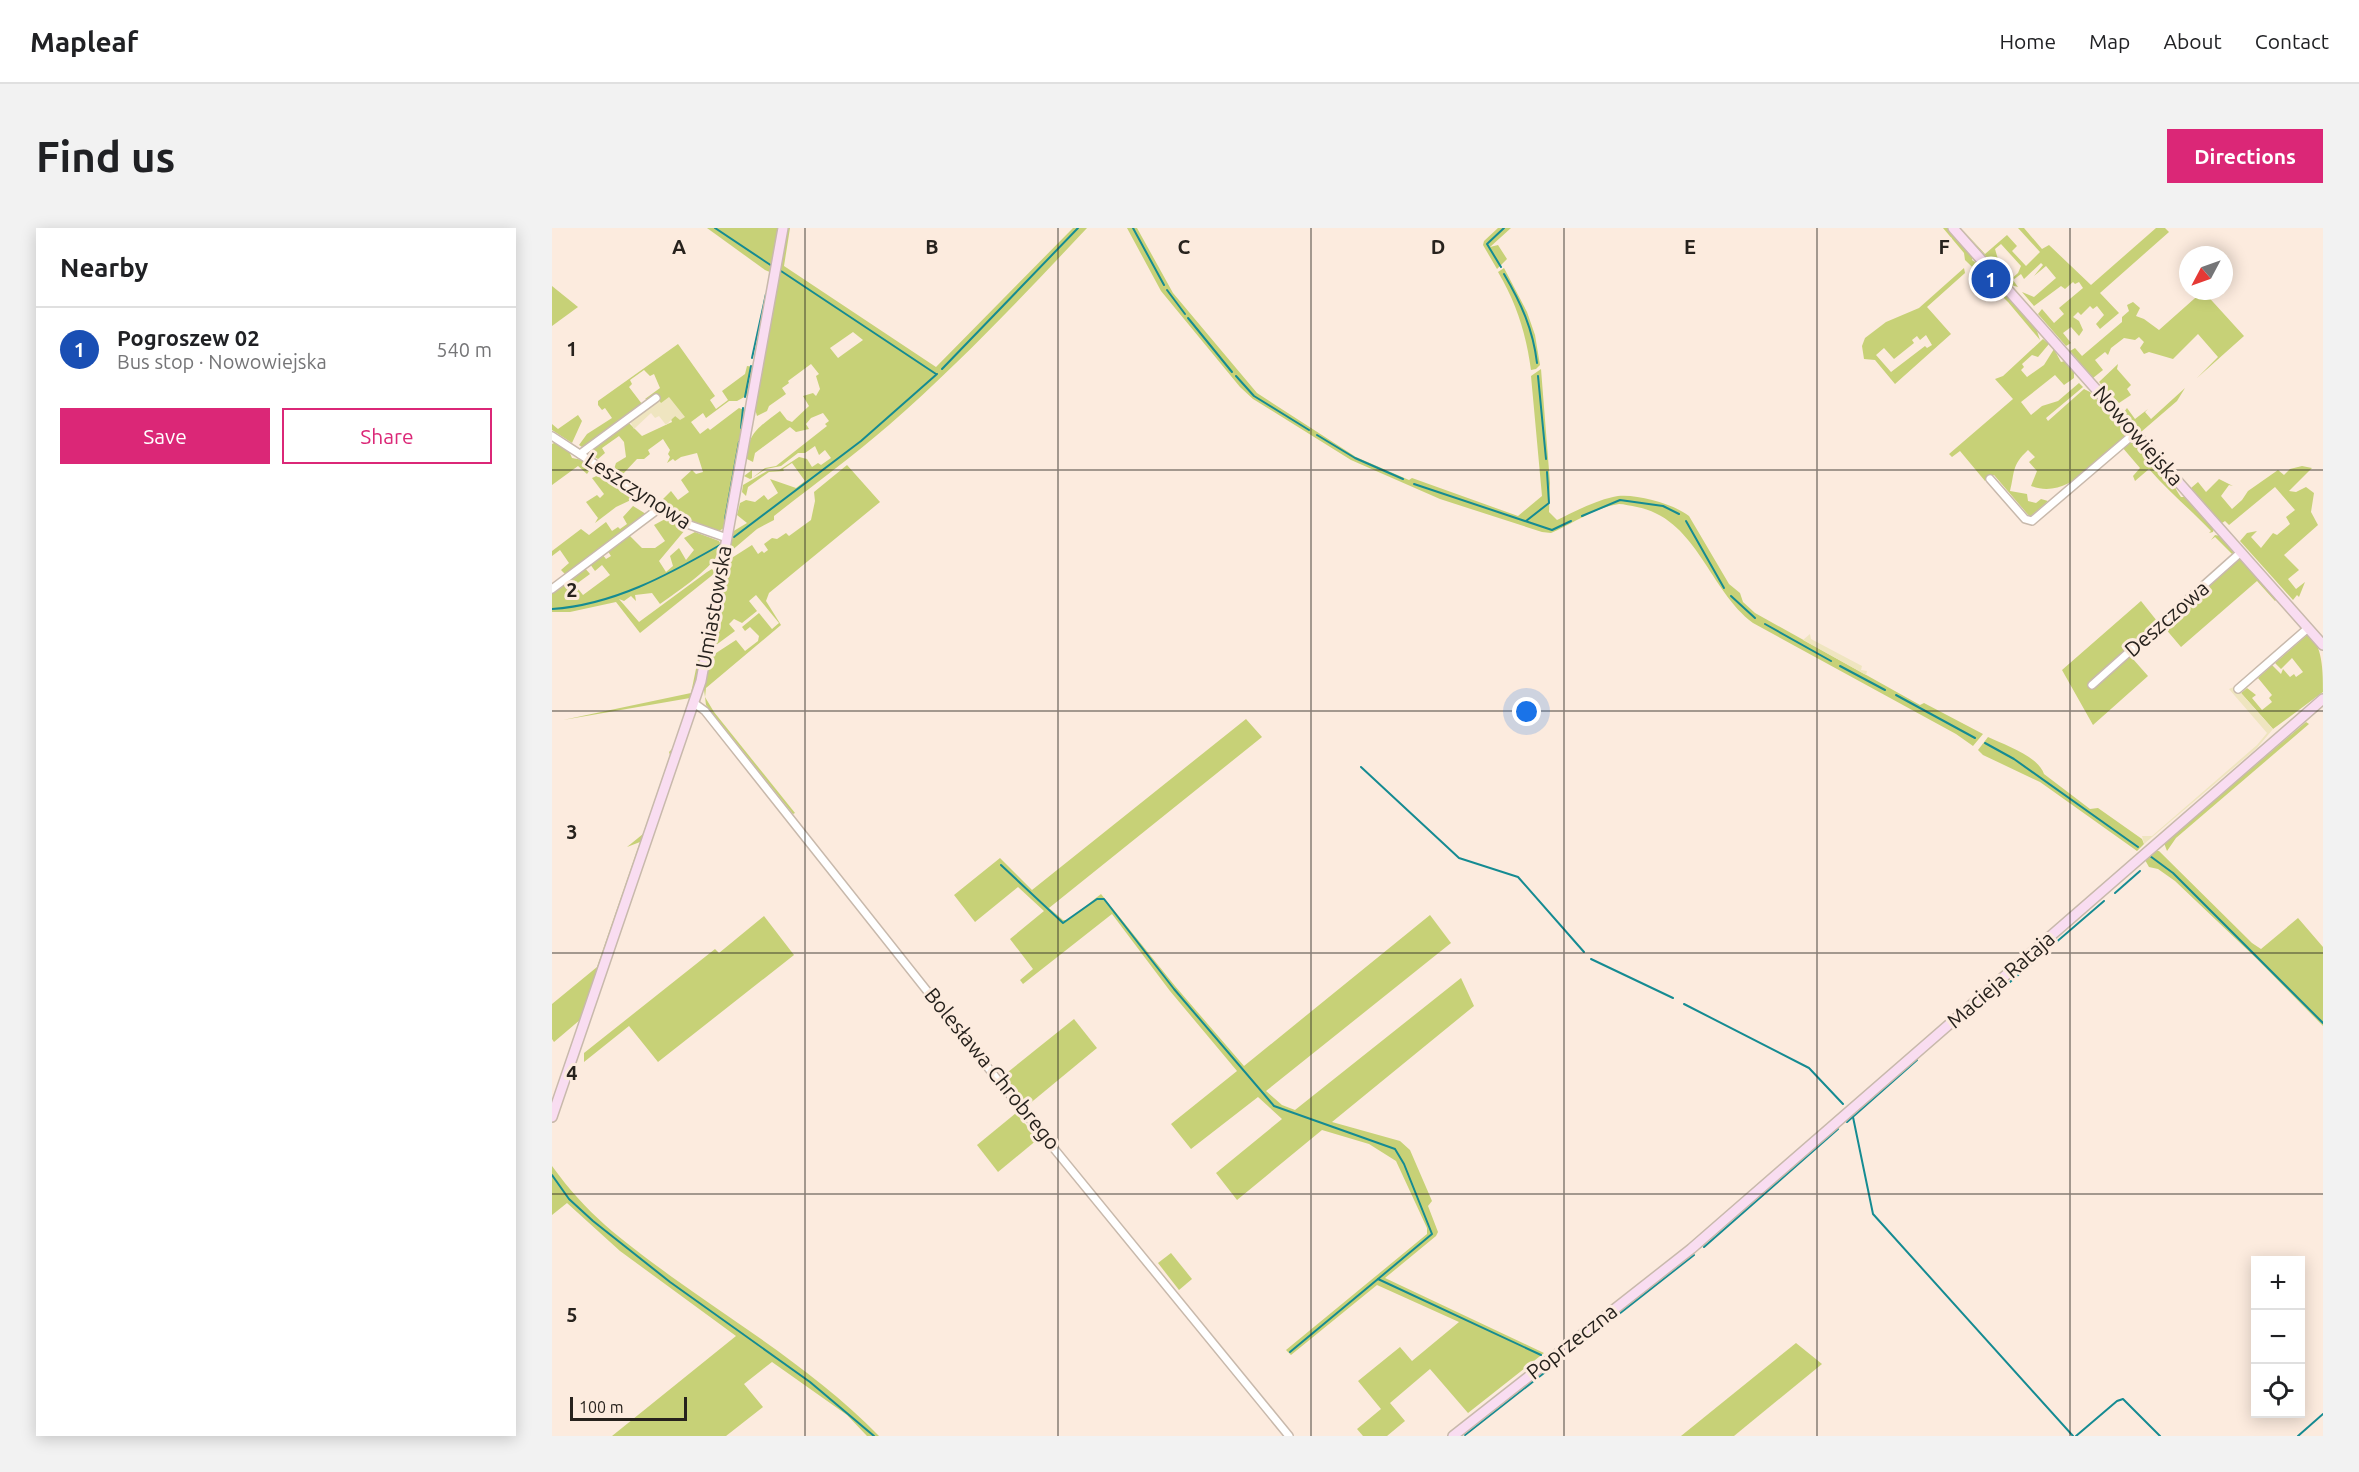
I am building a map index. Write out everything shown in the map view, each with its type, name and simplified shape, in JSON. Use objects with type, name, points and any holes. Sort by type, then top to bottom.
[{"type":"street","name":"Umiastowska","points":[[552,1117],[694,703],[727,538],[783,228]]},
{"type":"street","name":"Nowowiejska","points":[[1953,228],[2323,645]]},
{"type":"street","points":[[580,454],[656,398]]},
{"type":"street","points":[[1990,479],[2025,519],[2032,521],[2135,434]]},
{"type":"street","name":"Leszczynowa","points":[[552,436],[698,529],[727,538]]},
{"type":"street","points":[[552,589],[661,507]]},
{"type":"street","name":"Deszczowa","points":[[2092,685],[2241,552]]},
{"type":"street","points":[[2238,689],[2308,628]]},
{"type":"street","name":"Macieja Rataja","points":[[1691,1249],[2323,699]]},
{"type":"street","name":"Bolesława Chrobrego","points":[[694,703],[705,711],[993,1074],[1289,1436]]},
{"type":"street","name":"Macieja Rataja","points":[[2311,711],[2323,705]]},
{"type":"street","name":"Poprzeczna","points":[[1453,1436],[1691,1249]]},
{"type":"green space","points":[[707,228],[779,228],[772,273],[765,270]]},
{"type":"green space","points":[[788,228],[790,228],[784,266],[936,367],[1073,228],[1087,228],[990,329],[915,402],[861,448],[774,516],[774,520],[757,529],[730,552],[728,551],[732,532],[747,523],[737,515],[740,503],[746,500],[755,502],[764,495],[768,500],[778,493],[770,479],[796,488],[805,481],[792,463],[783,469],[784,471],[769,472],[748,487],[746,496],[742,492],[743,485],[767,471],[779,470],[799,457],[807,459],[812,467],[818,463],[821,465],[831,458],[825,450],[819,455],[815,446],[805,453],[798,453],[781,466],[766,469],[752,478],[765,468],[776,466],[827,426],[825,424],[829,421],[823,413],[811,418],[806,424],[809,429],[796,432],[790,427],[755,453],[753,462],[747,459],[749,442],[756,430],[780,411],[787,420],[792,422],[809,406],[803,396],[813,393],[816,396],[820,389],[816,376],[819,374],[811,364],[782,388],[786,394],[769,406],[767,411],[757,416],[755,409]],"holes":[[[853,332],[863,340],[838,358],[830,348]]]},
{"type":"green space","points":[[1127,228],[1137,228],[1173,293],[1257,393],[1356,457],[1409,480],[1412,478],[1518,516],[1542,496],[1531,376],[1541,369],[1550,483],[1549,512],[1557,520],[1599,501],[1621,496],[1652,500],[1673,507],[1689,516],[1729,584],[1740,593],[1743,602],[1755,613],[1920,705],[1924,703],[1983,734],[1973,746],[1956,734],[1753,623],[1724,592],[1688,540],[1674,525],[1657,514],[1619,504],[1593,512],[1551,533],[1542,532],[1440,499],[1351,460],[1253,399],[1240,387],[1161,291]]},
{"type":"green space","points":[[1498,228],[1511,228],[1490,247],[1498,245],[1507,259],[1497,269],[1483,245],[1484,241]]},
{"type":"green space","points":[[1943,228],[1948,228],[1973,257],[1972,260],[1984,268],[1983,270],[1999,289],[2001,288],[2036,328],[2040,340],[2008,302],[1965,260],[1964,253]]},
{"type":"green space","points":[[1961,228],[1985,254],[2007,235],[2017,246],[2012,251],[2026,266],[2040,252],[2018,228],[2024,228],[2042,249],[2049,245],[2091,285],[2156,228],[2165,228],[2169,232],[2100,293],[2119,313],[2100,329],[2096,324],[2104,315],[2097,306],[2093,309],[2090,306],[2081,315],[2078,312],[2073,317],[2079,321],[2083,330],[2079,336],[2071,327],[2063,333],[2071,343],[2066,346],[2038,314],[2042,309],[2054,323],[2064,314],[2059,308],[2083,288],[2079,282],[2075,284],[2073,282],[2065,289],[2061,286],[2034,306],[2022,292],[2034,297],[2056,278],[2046,266],[2034,276],[2043,265],[2041,263],[2024,279],[2021,274],[2013,280],[2018,287],[2011,285],[2002,274],[2004,271],[2010,280],[2018,273],[2021,266],[2001,244],[1995,249],[2000,266],[1997,269]]},
{"type":"green space","points":[[1504,268],[1527,312],[1535,335],[1540,365],[1536,369],[1531,370],[1520,320],[1498,272]]},
{"type":"green space","points":[[1964,268],[1965,273],[1927,307],[1951,334],[1895,384],[1875,360],[1864,359],[1862,346],[1865,338],[1886,322],[1919,308]],"holes":[[[1926,335],[1932,345],[1927,348],[1925,346],[1891,372],[1876,355],[1884,348],[1894,359],[1914,343],[1912,340],[1917,336],[1920,340]]]},
{"type":"green space","points":[[552,286],[578,307],[552,326]]},
{"type":"green space","points":[[2193,300],[2211,300],[2244,336],[2197,378],[2218,357],[2198,334],[2173,359],[2149,352],[2144,354],[2140,348],[2144,342],[2139,337],[2135,340],[2124,338],[2111,348],[2108,355],[2105,352],[2095,360],[2103,370],[2093,378],[2070,351],[2075,348],[2082,356],[2122,322],[2122,317],[2129,311],[2127,305],[2133,302],[2140,308],[2136,316],[2159,330]]},
{"type":"green space","points":[[2043,339],[2049,344],[2038,357],[2032,355],[2022,364],[2024,367],[2021,370],[2027,377],[2044,365],[2054,349],[2061,362],[2065,361],[2074,371],[2074,378],[2064,385],[2055,375],[2021,402],[2031,415],[2042,406],[2058,401],[2079,383],[2083,387],[2046,418],[2048,421],[2084,389],[2090,392],[2125,431],[2124,438],[2093,467],[2070,483],[2057,488],[2045,489],[2031,486],[2037,471],[2029,462],[2035,457],[2028,450],[2016,465],[2010,491],[2027,494],[2028,501],[2036,503],[2041,499],[2048,501],[2030,517],[1994,475],[1985,481],[1960,451],[1952,457],[1949,454],[2013,399],[1995,379],[2003,376]]},
{"type":"green space","points":[[678,344],[715,396],[710,400],[716,409],[728,400],[722,391],[745,374],[747,366],[754,367],[748,395],[737,401],[729,401],[706,418],[703,413],[691,422],[700,434],[708,428],[710,430],[739,408],[747,411],[727,518],[724,528],[719,531],[694,522],[662,500],[671,491],[678,500],[689,492],[681,480],[692,470],[696,474],[703,472],[697,453],[675,461],[673,459],[667,463],[670,450],[663,439],[648,450],[650,454],[644,459],[637,459],[622,475],[614,469],[616,463],[626,457],[624,442],[619,436],[602,448],[605,453],[598,459],[590,454],[591,449],[628,422],[642,436],[672,422],[671,419],[675,416],[660,403],[645,399],[660,388],[654,374],[650,376],[644,370],[630,380],[632,384],[629,387],[642,404],[582,447],[579,445],[587,434],[612,418],[605,408],[602,410],[598,401]]},
{"type":"green space","points":[[2118,364],[2117,369],[2131,385],[2127,389],[2131,395],[2119,403],[2099,382]]},
{"type":"green space","points":[[2185,388],[2177,401],[2141,432],[2124,412],[2127,408],[2135,419],[2148,409],[2145,412],[2151,419]]},
{"type":"green space","points":[[578,415],[582,421],[572,443],[552,430],[552,424],[558,429]]},
{"type":"green space","points":[[2132,440],[2147,453],[2153,465],[2166,474],[2181,497],[2186,497],[2214,528],[2213,532],[2209,533],[2211,531],[2149,469],[2135,481],[2133,476],[2140,468],[2122,447]]},
{"type":"green space","points":[[556,442],[569,451],[572,458],[588,462],[591,468],[587,474],[578,466],[552,485],[552,444]]},
{"type":"green space","points":[[847,465],[880,502],[769,593],[766,601],[781,625],[706,688],[705,697],[704,689],[710,657],[736,640],[745,651],[758,641],[759,636],[750,627],[745,631],[742,627],[759,613],[772,629],[779,623],[756,595],[749,601],[757,611],[742,623],[734,619],[729,624],[735,631],[712,648],[727,561],[752,545],[758,554],[762,551],[764,553],[768,550],[764,544],[772,538],[777,539],[786,533],[789,536],[811,520],[815,501],[814,492]]},
{"type":"green space","points":[[2302,466],[2312,468],[2289,491],[2296,492],[2306,487],[2314,493],[2311,512],[2318,525],[2284,555],[2299,570],[2288,579],[2296,589],[2305,582],[2299,597],[2297,595],[2293,600],[2240,541],[2247,533],[2257,531],[2251,537],[2261,548],[2273,533],[2277,535],[2290,524],[2286,517],[2295,510],[2275,487],[2229,525],[2225,521],[2222,523],[2191,488],[2198,482],[2206,492],[2219,479],[2233,486],[2229,485],[2221,496],[2232,509],[2248,491],[2278,470],[2284,475],[2290,469]]},
{"type":"green space","points":[[752,470],[752,478],[744,476]]},
{"type":"green space","points":[[603,473],[632,492],[629,495],[632,495],[633,499],[616,507],[595,523],[598,518],[586,502],[597,495],[600,498],[604,494],[592,478]]},
{"type":"green space","points":[[633,506],[646,514],[566,575],[561,570],[569,563],[560,550],[552,556],[552,551],[581,529],[589,535],[606,522],[612,531],[618,527],[620,529],[627,524],[623,517]]},
{"type":"green space","points":[[659,512],[630,536],[642,548],[655,548],[665,541],[654,525],[667,518],[685,530],[659,561],[666,572],[673,566],[670,556],[679,548],[686,560],[694,550],[684,538],[695,532],[719,541],[722,547],[704,571],[660,604],[652,593],[635,595],[636,601],[631,596],[624,601],[619,599],[639,622],[707,572],[712,569],[715,573],[640,633],[616,602],[570,612],[552,612],[552,591],[577,576],[584,567],[590,574],[575,585],[583,595],[610,575],[602,565],[595,571],[590,564],[602,554],[606,559],[611,556],[607,550]]},
{"type":"green space","points":[[2215,535],[2221,536],[2277,599],[2275,601],[2257,581],[2181,647],[2164,627],[2234,564],[2232,554],[2215,537],[2211,540]]},
{"type":"green space","points":[[711,596],[694,691],[581,1019],[554,1042],[552,1039],[552,1004],[597,967],[640,842],[627,847],[643,834],[670,755],[669,752],[673,748],[690,698],[563,720],[691,693]]},
{"type":"green space","points":[[2141,601],[2157,621],[2125,650],[2148,676],[2093,725],[2062,670]]},
{"type":"green space","points":[[2307,635],[2319,651],[2323,692],[2273,729],[2241,693],[2247,688],[2256,695],[2252,698],[2262,710],[2272,702],[2269,698],[2272,695],[2258,678],[2272,665],[2281,674],[2283,669],[2290,677],[2294,674],[2296,677],[2303,672],[2292,658],[2281,669],[2275,663]]},
{"type":"green space","points":[[705,697],[714,712],[795,813],[793,814],[706,705]]},
{"type":"green space","points":[[1246,719],[1262,737],[1049,908],[1063,920],[1068,920],[1101,894],[1175,986],[1244,1066],[1430,915],[1451,943],[1266,1091],[1282,1105],[1295,1110],[1461,978],[1474,1006],[1332,1122],[1400,1141],[1410,1150],[1432,1201],[1428,1206],[1438,1232],[1436,1236],[1385,1278],[1544,1353],[1468,1413],[1430,1369],[1390,1403],[1405,1421],[1387,1436],[1363,1436],[1357,1429],[1381,1409],[1358,1381],[1400,1347],[1412,1361],[1459,1322],[1377,1285],[1291,1355],[1286,1350],[1427,1234],[1427,1228],[1396,1161],[1369,1144],[1322,1130],[1237,1200],[1216,1173],[1282,1119],[1258,1097],[1191,1149],[1171,1124],[1237,1071],[1170,991],[1112,914],[1023,984],[1020,980],[1033,969],[1010,939],[1044,911],[1018,887],[975,922],[954,895],[1000,858],[1032,890]]},
{"type":"green space","points":[[2306,722],[2309,724],[2176,838],[2167,851],[2164,843]]},
{"type":"green space","points":[[1988,737],[2028,756],[2044,774],[2090,809],[2098,808],[2142,839],[2144,844],[2137,851],[2040,782],[1983,755],[1978,750]]},
{"type":"green space","points":[[2159,851],[2252,943],[2261,949],[2298,918],[2323,947],[2323,1026],[2175,881],[2158,869],[2149,867],[2145,860]]},
{"type":"green space","points":[[764,916],[794,955],[658,1062],[629,1026],[584,1062],[584,1053],[715,949],[719,953]]},
{"type":"green space","points":[[1074,1019],[1097,1048],[1028,1105],[1003,1076]]},
{"type":"green space","points":[[1016,1113],[1038,1139],[998,1172],[977,1145]]},
{"type":"green space","points":[[552,1166],[579,1200],[622,1239],[806,1372],[856,1413],[879,1436],[867,1436],[847,1415],[772,1362],[744,1384],[763,1407],[726,1436],[612,1436],[736,1336],[620,1251],[567,1203],[552,1215]]},
{"type":"green space","points":[[1171,1253],[1192,1279],[1179,1290],[1158,1263]]},
{"type":"green space","points":[[1796,1343],[1822,1364],[1734,1436],[1681,1436]]},
{"type":"sand","points":[[655,395],[661,403],[669,397],[685,417],[680,420],[675,416],[666,425],[659,416],[655,418],[651,413],[634,429],[627,415]]},
{"type":"sand","points":[[1810,634],[1811,639],[1862,666],[1861,670],[1867,671],[1866,675],[1803,640]]},
{"type":"sand","points":[[2293,636],[2298,642],[2241,693],[2273,729],[2257,748],[2144,844],[2142,836],[2152,836],[2257,745],[2267,733],[2229,689],[2236,686]]},
{"type":"waterway","points":[[715,228],[772,266]]},
{"type":"waterway","points":[[942,369],[1078,228]]},
{"type":"waterway","points":[[1133,228],[1164,285]]},
{"type":"waterway","points":[[1501,267],[1487,244],[1504,228]]},
{"type":"waterway","points":[[781,271],[936,374]]},
{"type":"waterway","points":[[1504,274],[1525,317],[1533,339],[1537,363]]},
{"type":"waterway","points":[[1167,290],[1185,314]]},
{"type":"waterway","points":[[752,358],[766,294]]},
{"type":"waterway","points":[[1188,318],[1232,372]]},
{"type":"waterway","points":[[745,397],[751,366]]},
{"type":"waterway","points":[[734,537],[861,441],[937,374]]},
{"type":"waterway","points":[[1236,376],[1254,396],[1309,430]]},
{"type":"waterway","points":[[1538,376],[1546,459]]},
{"type":"waterway","points":[[741,428],[743,408]]},
{"type":"waterway","points":[[1317,435],[1355,458],[1403,479]]},
{"type":"waterway","points":[[725,519],[739,442]]},
{"type":"waterway","points":[[1526,521],[1549,503],[1547,472]]},
{"type":"waterway","points":[[1414,484],[1552,530],[1571,521]]},
{"type":"waterway","points":[[1582,516],[1620,500],[1663,506],[1679,514]]},
{"type":"waterway","points":[[1686,521],[1724,588]]},
{"type":"waterway","points":[[552,609],[597,602],[618,595],[660,577],[720,545]]},
{"type":"waterway","points":[[1731,596],[1755,618]]},
{"type":"waterway","points":[[1765,624],[1831,661]]},
{"type":"waterway","points":[[1840,666],[1885,690]]},
{"type":"waterway","points":[[1896,695],[1975,738]]},
{"type":"waterway","points":[[1985,743],[2014,759],[2138,847]]},
{"type":"waterway","points":[[1361,767],[1459,858],[1518,877],[1584,952]]},
{"type":"waterway","points":[[2150,856],[2173,873],[2323,1023]]},
{"type":"waterway","points":[[1001,865],[1063,923],[1097,899],[1104,899],[1174,989],[1274,1106],[1395,1149],[1404,1164],[1432,1234],[1378,1279],[1541,1355]]},
{"type":"waterway","points":[[2115,893],[2140,871]]},
{"type":"waterway","points":[[2010,982],[2104,901]]},
{"type":"waterway","points":[[1591,959],[1673,998]]},
{"type":"waterway","points":[[1969,1017],[2000,990]]},
{"type":"waterway","points":[[1684,1004],[1809,1068],[1843,1104]]},
{"type":"waterway","points":[[1847,1122],[1917,1060]]},
{"type":"waterway","points":[[1853,1117],[1873,1214],[2073,1436]]},
{"type":"waterway","points":[[1704,1247],[1838,1129]]},
{"type":"waterway","points":[[552,1175],[569,1199],[593,1221],[670,1282],[810,1382],[874,1436]]},
{"type":"waterway","points":[[1465,1435],[1694,1255]]},
{"type":"waterway","points":[[1290,1352],[1378,1279]]},
{"type":"waterway","points":[[2076,1436],[2117,1401],[2123,1399],[2160,1436]]},
{"type":"waterway","points":[[2298,1436],[2323,1414]]},
{"type":"place","name":"Pogroszew 02","points":[[1991,279]]}]
